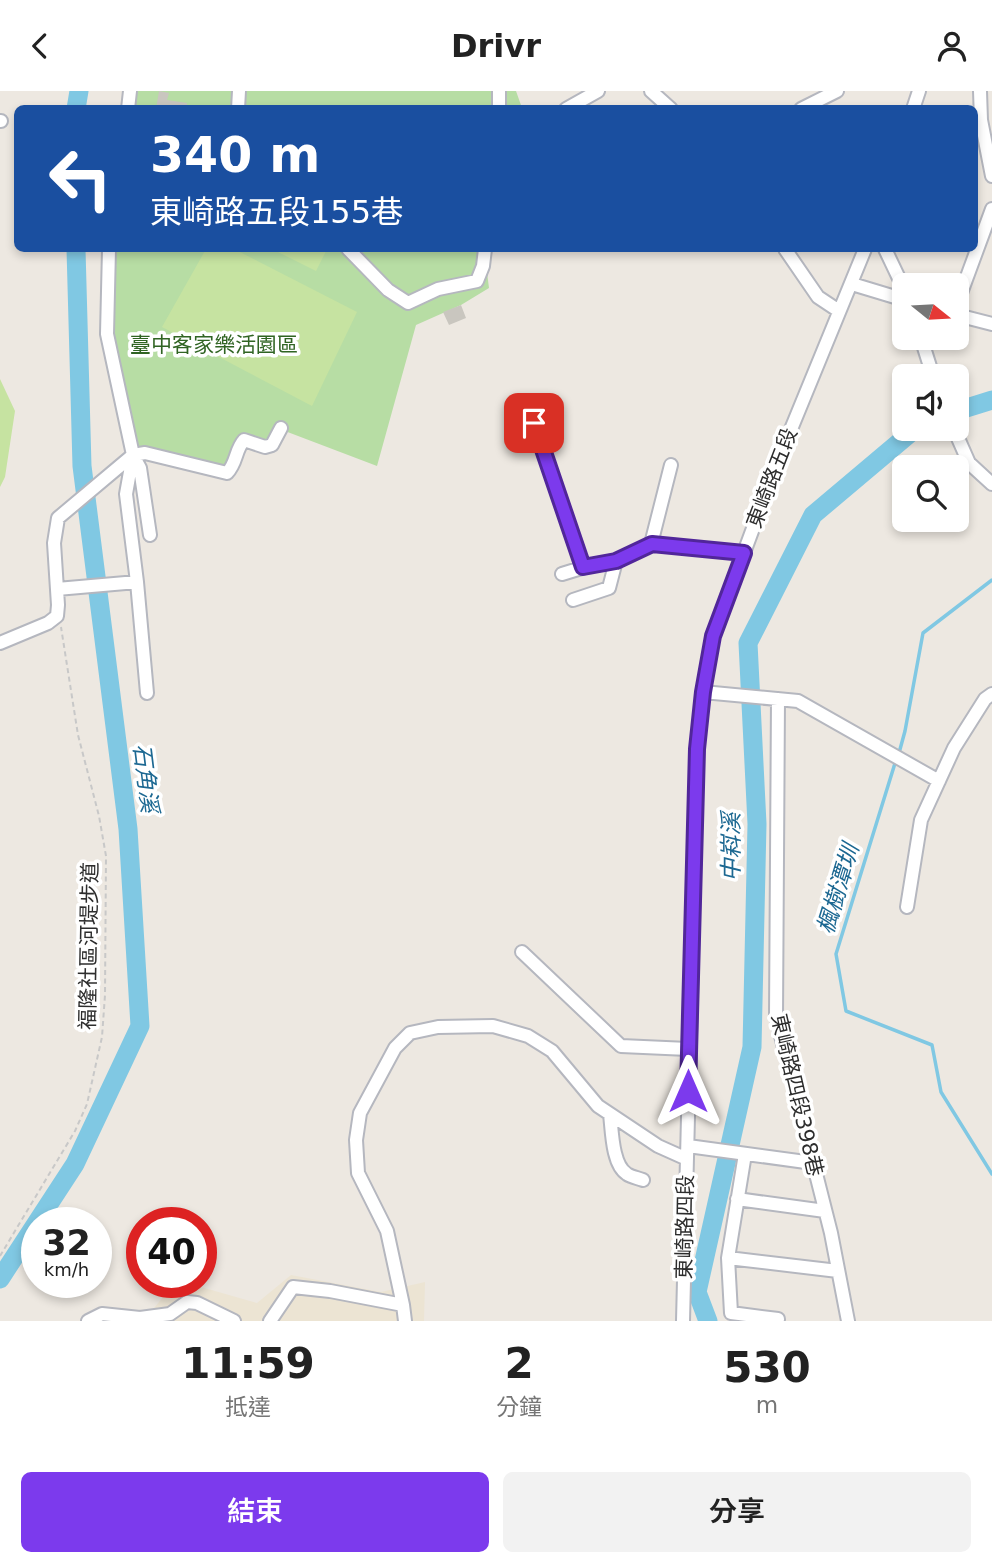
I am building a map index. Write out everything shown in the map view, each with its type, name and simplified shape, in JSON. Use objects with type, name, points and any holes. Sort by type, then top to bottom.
[{"type":"street","points":[[573,105],[598,91]]},
{"type":"street","points":[[651,91],[667,105]]},
{"type":"street","points":[[809,105],[837,91]]},
{"type":"street","points":[[980,91],[981,120],[992,176]]},
{"type":"street","points":[[978,247],[992,209]]},
{"type":"street","points":[[109,252],[107,334],[133,455],[140,468],[150,535]]},
{"type":"street","points":[[351,252],[388,290],[408,303],[438,289],[477,281],[485,252]]},
{"type":"street","points":[[787,252],[818,297],[839,311]]},
{"type":"street","name":"東崎路五段","points":[[688,1146],[688,1049],[697,749],[713,636],[778,461],[864,252]]},
{"type":"street","points":[[886,252],[896,273]]},
{"type":"street","points":[[968,273],[976,252]]},
{"type":"street","points":[[852,284],[892,296]]},
{"type":"street","points":[[970,318],[992,324]]},
{"type":"street","points":[[534,423],[583,567]]},
{"type":"street","points":[[0,643],[48,623],[57,616],[54,543],[58,518],[133,455],[145,453],[227,473],[233,466],[238,448],[244,440],[265,447],[272,445],[281,428]]},
{"type":"street","points":[[959,441],[969,463],[992,484]]},
{"type":"street","points":[[133,455],[126,494],[147,693]]},
{"type":"street","points":[[652,544],[671,465]]},
{"type":"street","points":[[562,574],[616,561],[652,544],[744,553]]},
{"type":"street","points":[[573,600],[609,589],[616,561]]},
{"type":"street","points":[[57,589],[137,583]]},
{"type":"street","points":[[703,692],[798,701],[939,781]]},
{"type":"street","points":[[907,907],[921,820],[954,748],[985,699],[992,694]]},
{"type":"street","name":"東崎路四段398巷","points":[[778,699],[776,1016],[825,1211],[848,1321]]},
{"type":"street","points":[[522,952],[621,1046],[688,1049]]},
{"type":"street","points":[[405,1321],[387,1231],[358,1173],[356,1140],[360,1113],[396,1048],[410,1033],[438,1027],[493,1026],[528,1036],[552,1051],[598,1106],[658,1146],[688,1146],[813,1163]]},
{"type":"street","points":[[610,1115],[613,1147],[621,1168],[627,1175],[643,1180]]},
{"type":"street","name":"東崎路四段","points":[[683,1321],[688,1146]]},
{"type":"street","points":[[745,1154],[728,1258],[732,1313],[778,1319]]},
{"type":"street","points":[[737,1199],[825,1211]]},
{"type":"street","points":[[728,1258],[838,1271]]},
{"type":"street","points":[[270,1321],[293,1287],[403,1305]]},
{"type":"street","points":[[88,1321],[102,1314],[141,1318],[170,1314],[187,1302],[197,1303],[234,1321]]},
{"type":"path","name":"福隆社區河堤步道","points":[[0,1256],[75,1131],[87,1104],[102,1037],[106,995],[106,856],[99,816],[78,735],[64,635],[57,616]]},
{"type":"shaded area","points":[[291,1275],[381,1292],[425,1282],[424,1321],[143,1321],[162,1298],[217,1298],[217,1292],[257,1303]]},
{"type":"green space","points":[[138,91],[516,91],[521,105],[133,105]]},
{"type":"green space","name":"臺中客家樂活園區","points":[[114,252],[484,252],[489,288],[461,305],[416,325],[377,466],[277,428],[267,445],[242,438],[226,472],[138,446],[112,332]]},
{"type":"green space","points":[[204,252],[240,252],[357,312],[312,406],[162,327]]},
{"type":"green space","points":[[278,252],[326,252],[316,271]]},
{"type":"green space","points":[[0,379],[15,411],[5,477],[0,487]]},
{"type":"building","points":[[159,91],[169,93],[167,100],[187,103],[187,105],[157,105]]},
{"type":"building","points":[[461,305],[466,318],[449,325],[443,312]]},
{"type":"waterway","name":"石角溪","points":[[77,105],[79,91]]},
{"type":"waterway","name":"石角溪","points":[[0,1279],[75,1164],[140,1026],[128,829],[82,466],[76,252]]},
{"type":"waterway","name":"中嵙溪","points":[[969,407],[992,400]]},
{"type":"waterway","name":"中嵙溪","points":[[708,1321],[697,1292],[752,1047],[757,824],[748,643],[813,515],[901,441]]},
{"type":"waterway","name":"楓樹潭圳","points":[[899,753],[923,633],[992,580]]},
{"type":"waterway","name":"楓樹潭圳","points":[[896,760],[836,954],[846,1011],[932,1045],[941,1092],[992,1174]]},
{"type":"route","points":[[534,423],[583,567],[616,561],[652,544],[744,553],[713,636],[697,749],[688,1091]]}]
